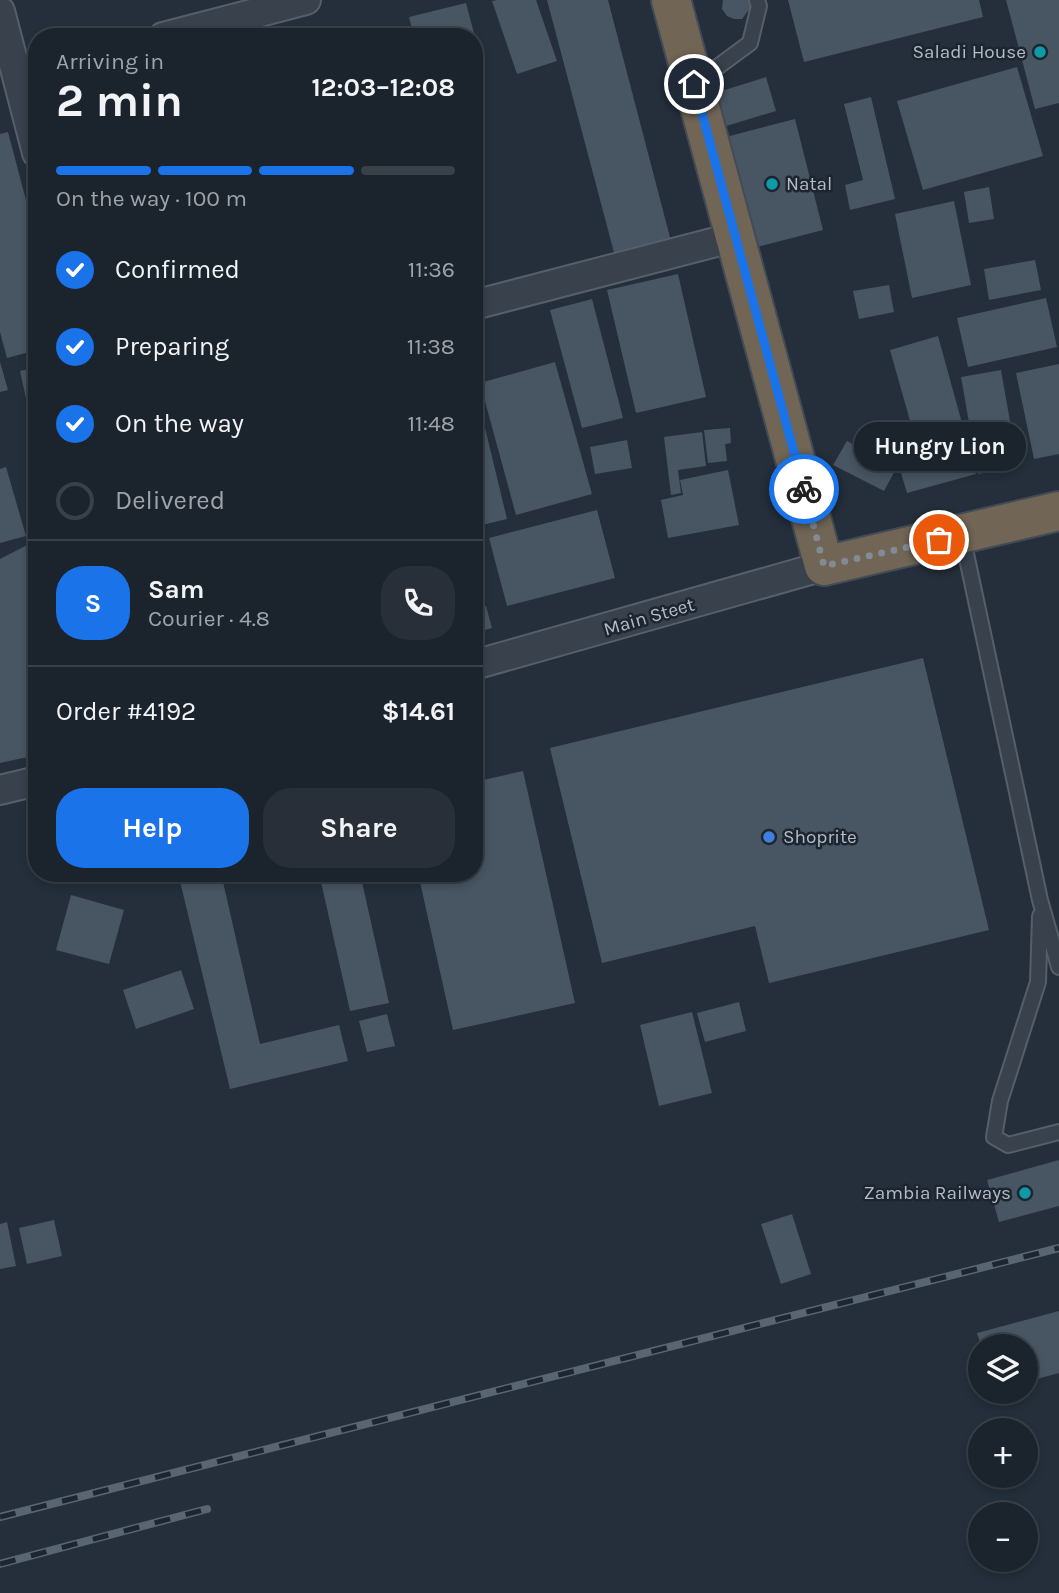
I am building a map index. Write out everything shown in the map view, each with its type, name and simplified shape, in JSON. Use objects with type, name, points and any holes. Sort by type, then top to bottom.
[{"type":"highway","points":[[671,0],[824,566],[1059,511]]},
{"type":"street","points":[[198,28],[306,0]]},
{"type":"street","points":[[0,11],[28,116]]},
{"type":"street","points":[[483,303],[735,237]]},
{"type":"street","name":"Main Steet","points":[[483,662],[824,566]]},
{"type":"street","points":[[0,790],[28,783]]},
{"type":"lane","points":[[694,84],[750,43],[759,6],[757,0]]},
{"type":"lane","points":[[962,535],[1040,901],[1059,967]]},
{"type":"lane","points":[[1040,901],[1038,982],[1000,1101],[994,1137],[1008,1145],[1059,1132]]},
{"type":"building","points":[[536,0],[557,61],[517,74],[492,1]]},
{"type":"building","points":[[547,0],[608,0],[672,245],[616,260]]},
{"type":"building","points":[[723,0],[750,0],[751,7],[742,19],[734,19],[727,16],[722,9]]},
{"type":"building","points":[[788,0],[979,0],[983,17],[804,62]]},
{"type":"building","name":"Saladi House","points":[[1006,0],[1059,0],[1059,103],[1035,109]]},
{"type":"building","points":[[466,3],[473,28],[412,28],[409,17]]},
{"type":"building","points":[[1017,67],[1043,156],[923,190],[897,101]]},
{"type":"building","points":[[766,77],[776,111],[723,127],[712,94]]},
{"type":"building","points":[[871,97],[895,199],[850,210],[845,185],[863,180],[844,104]]},
{"type":"building","name":"Natal","points":[[795,119],[823,230],[749,249],[722,138]]},
{"type":"building","points":[[8,132],[28,208],[28,352],[7,358],[0,332],[0,134]]},
{"type":"building","points":[[989,187],[994,219],[969,223],[964,192]]},
{"type":"building","points":[[954,201],[971,285],[912,298],[895,214]]},
{"type":"building","points":[[1035,260],[1041,290],[989,300],[984,269]]},
{"type":"building","points":[[678,274],[706,397],[636,413],[607,290]]},
{"type":"building","points":[[889,285],[894,312],[859,319],[853,291]]},
{"type":"building","points":[[1046,298],[1057,347],[968,367],[957,318]]},
{"type":"building","points":[[592,299],[623,418],[582,428],[550,310]]},
{"type":"building","points":[[938,336],[976,474],[907,493],[896,456],[918,449],[890,350]]},
{"type":"building","points":[[0,362],[8,390],[0,392]]},
{"type":"building","points":[[555,362],[592,494],[516,515],[483,394],[483,382]]},
{"type":"building","points":[[1059,364],[1059,454],[1034,459],[1016,373]]},
{"type":"building","points":[[28,369],[28,403],[27,403],[20,371]]},
{"type":"building","points":[[1001,370],[1018,467],[978,474],[961,377]]},
{"type":"building","points":[[483,420],[507,519],[483,525]]},
{"type":"building","points":[[730,428],[731,443],[725,444],[727,461],[708,463],[704,430]]},
{"type":"building","points":[[702,432],[706,466],[678,470],[681,493],[671,495],[664,437]]},
{"type":"building","points":[[627,440],[632,468],[595,474],[590,447]]},
{"type":"building","points":[[847,441],[897,467],[884,491],[833,465]]},
{"type":"building","points":[[6,467],[26,536],[0,543],[0,469]]},
{"type":"building","points":[[728,470],[739,525],[668,538],[661,500],[683,495],[680,480]]},
{"type":"building","points":[[597,510],[615,578],[507,606],[489,538]]},
{"type":"building","points":[[28,545],[28,757],[0,763],[0,559]]},
{"type":"building","points":[[486,606],[492,628],[483,630],[483,607]]},
{"type":"building","name":"Shoprite","points":[[923,658],[989,930],[769,983],[755,926],[602,963],[550,748]]},
{"type":"building","points":[[523,771],[575,1003],[453,1030],[420,882],[483,882],[483,780]]},
{"type":"building","points":[[180,882],[223,882],[260,1044],[339,1025],[348,1061],[230,1089]]},
{"type":"building","points":[[321,882],[362,882],[389,1003],[350,1011]]},
{"type":"building","points":[[71,895],[124,910],[109,964],[56,950]]},
{"type":"building","points":[[181,970],[194,1009],[136,1029],[123,990]]},
{"type":"building","points":[[739,1002],[746,1031],[705,1042],[697,1013]]},
{"type":"building","points":[[692,1012],[712,1093],[659,1106],[640,1025]]},
{"type":"building","points":[[387,1014],[395,1046],[367,1052],[359,1021]]},
{"type":"building","name":"Zambia Railways","points":[[1059,1160],[1059,1206],[999,1222],[987,1180]]},
{"type":"building","points":[[792,1214],[811,1274],[781,1284],[761,1224]]},
{"type":"building","points":[[54,1220],[62,1256],[27,1264],[19,1228]]},
{"type":"building","points":[[7,1222],[16,1266],[0,1269],[0,1224]]},
{"type":"building","points":[[1059,1311],[1059,1373],[1038,1379],[1038,1334],[977,1333]]},
{"type":"railway","points":[[0,1517],[1059,1248]]},
{"type":"railway","points":[[0,1564],[207,1509]]},
{"type":"way so far","points":[[804,489],[824,566],[939,540]]},
{"type":"place","name":"Saladi House","points":[[1040,52]]},
{"type":"place","name":"Natal","points":[[772,184]]},
{"type":"place","name":"Hungry Lion","points":[[939,540]]},
{"type":"place","name":"Shoprite","points":[[769,837]]},
{"type":"place","name":"Zambia Railways","points":[[1025,1193]]},
{"type":"route","points":[[694,84],[804,489]]}]
